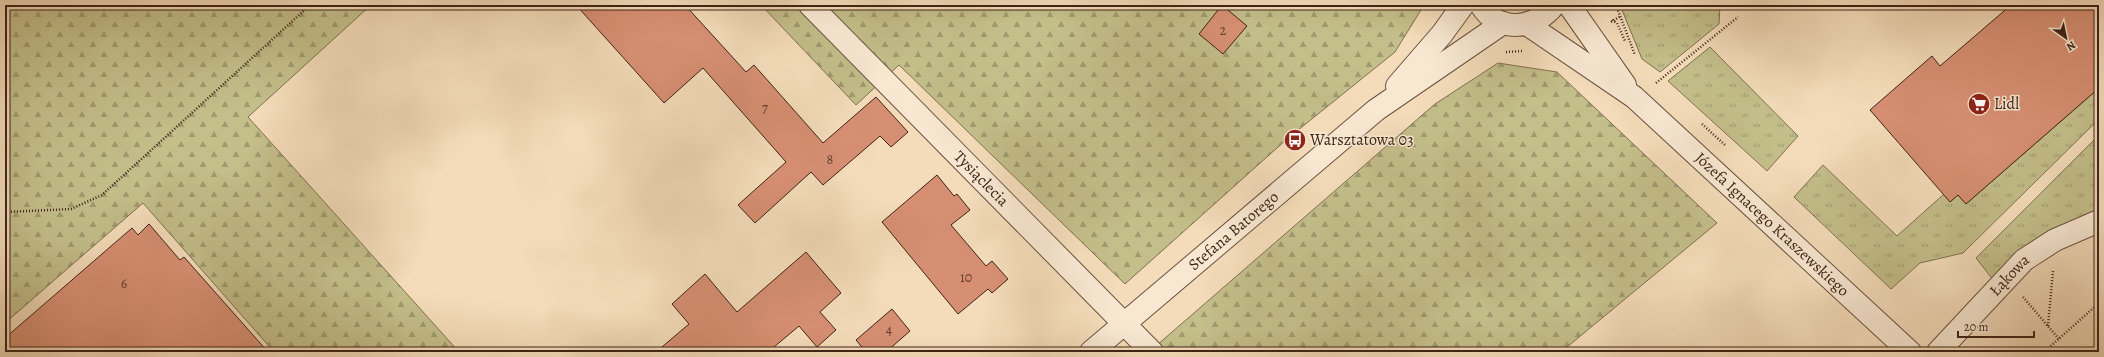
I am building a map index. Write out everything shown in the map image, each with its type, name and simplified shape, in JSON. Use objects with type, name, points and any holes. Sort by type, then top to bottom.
[{"type":"street","name":"Tysiąclecia","points":[[810,5],[1152,352]]},
{"type":"street","name":"Stefana Batorego","points":[[1376,110],[1442,34],[1462,5]]},
{"type":"street","points":[[1481,5],[1492,18],[1515,26],[1528,25],[1539,20],[1554,5]]},
{"type":"street","name":"Józefa Ignacego Kraszewskiego","points":[[1569,5],[1634,97]]},
{"type":"street","name":"Stefana Batorego","points":[[1091,352],[1376,110],[1503,23]]},
{"type":"street","name":"Józefa Ignacego Kraszewskiego","points":[[1528,25],[1634,97],[1910,352]]},
{"type":"street","name":"Łąkowa","points":[[1938,352],[1998,286],[2024,260],[2055,240],[2099,221]]},
{"type":"path","points":[[5,212],[71,209],[102,195],[310,5]]},
{"type":"path","points":[[1616,5],[1636,59]]},
{"type":"path","points":[[1592,37],[1612,20],[1621,16]]},
{"type":"path","points":[[1656,83],[1738,17]]},
{"type":"path","points":[[1503,52],[1527,52]]},
{"type":"path","points":[[1651,78],[1662,88]]},
{"type":"path","points":[[1700,122],[1728,148]]},
{"type":"path","points":[[2048,326],[2055,240]]},
{"type":"path","points":[[1998,286],[2023,297],[2059,339]]},
{"type":"path","points":[[2044,352],[2099,303]]},
{"type":"green space","points":[[5,5],[371,5],[248,117],[459,352],[274,352],[143,203],[5,323]]},
{"type":"green space","points":[[761,5],[1424,5],[1395,52],[1287,139],[1125,284],[899,65],[856,105]]},
{"type":"green space","points":[[1620,5],[1720,5],[1719,24],[1660,72],[1642,59]]},
{"type":"green space","points":[[1710,47],[1798,136],[1767,171],[1668,81]]},
{"type":"green space","points":[[1498,63],[1557,72],[1717,223],[1561,352],[1149,352],[1435,104]]},
{"type":"green space","points":[[2099,88],[2099,119],[1963,253],[1920,263],[1891,289],[1794,197],[1823,165],[1897,236],[1944,194],[1950,202],[1958,195],[1966,204]]},
{"type":"green space","points":[[2099,135],[2099,221],[1998,286],[1976,258]]},
{"type":"building","points":[[576,5],[685,5],[746,72],[754,65],[823,143],[876,97],[908,132],[891,147],[880,136],[823,185],[811,172],[755,223],[738,205],[786,162],[703,68],[664,103]]},
{"type":"building","points":[[1222,5],[1247,26],[1223,54],[1199,34]]},
{"type":"building","name":"Lidl","points":[[2011,5],[2099,5],[2099,88],[1966,204],[1958,195],[1950,202],[1870,110],[1932,56],[1940,66]]},
{"type":"building","points":[[937,175],[954,196],[957,194],[970,210],[951,225],[986,266],[992,261],[1008,279],[992,293],[988,289],[958,314],[882,222]]},
{"type":"building","points":[[149,224],[180,260],[184,257],[268,352],[5,352],[5,338],[132,228],[138,235]]},
{"type":"building","points":[[806,252],[841,293],[820,312],[836,330],[817,347],[799,326],[768,352],[656,352],[689,324],[672,304],[705,274],[737,312]]},
{"type":"building","points":[[892,309],[910,331],[886,352],[866,352],[856,340]]},
{"type":"place","name":"Lidl","points":[[1979,104]]},
{"type":"place","name":"Warsztatowa 03","points":[[1295,140]]}]
